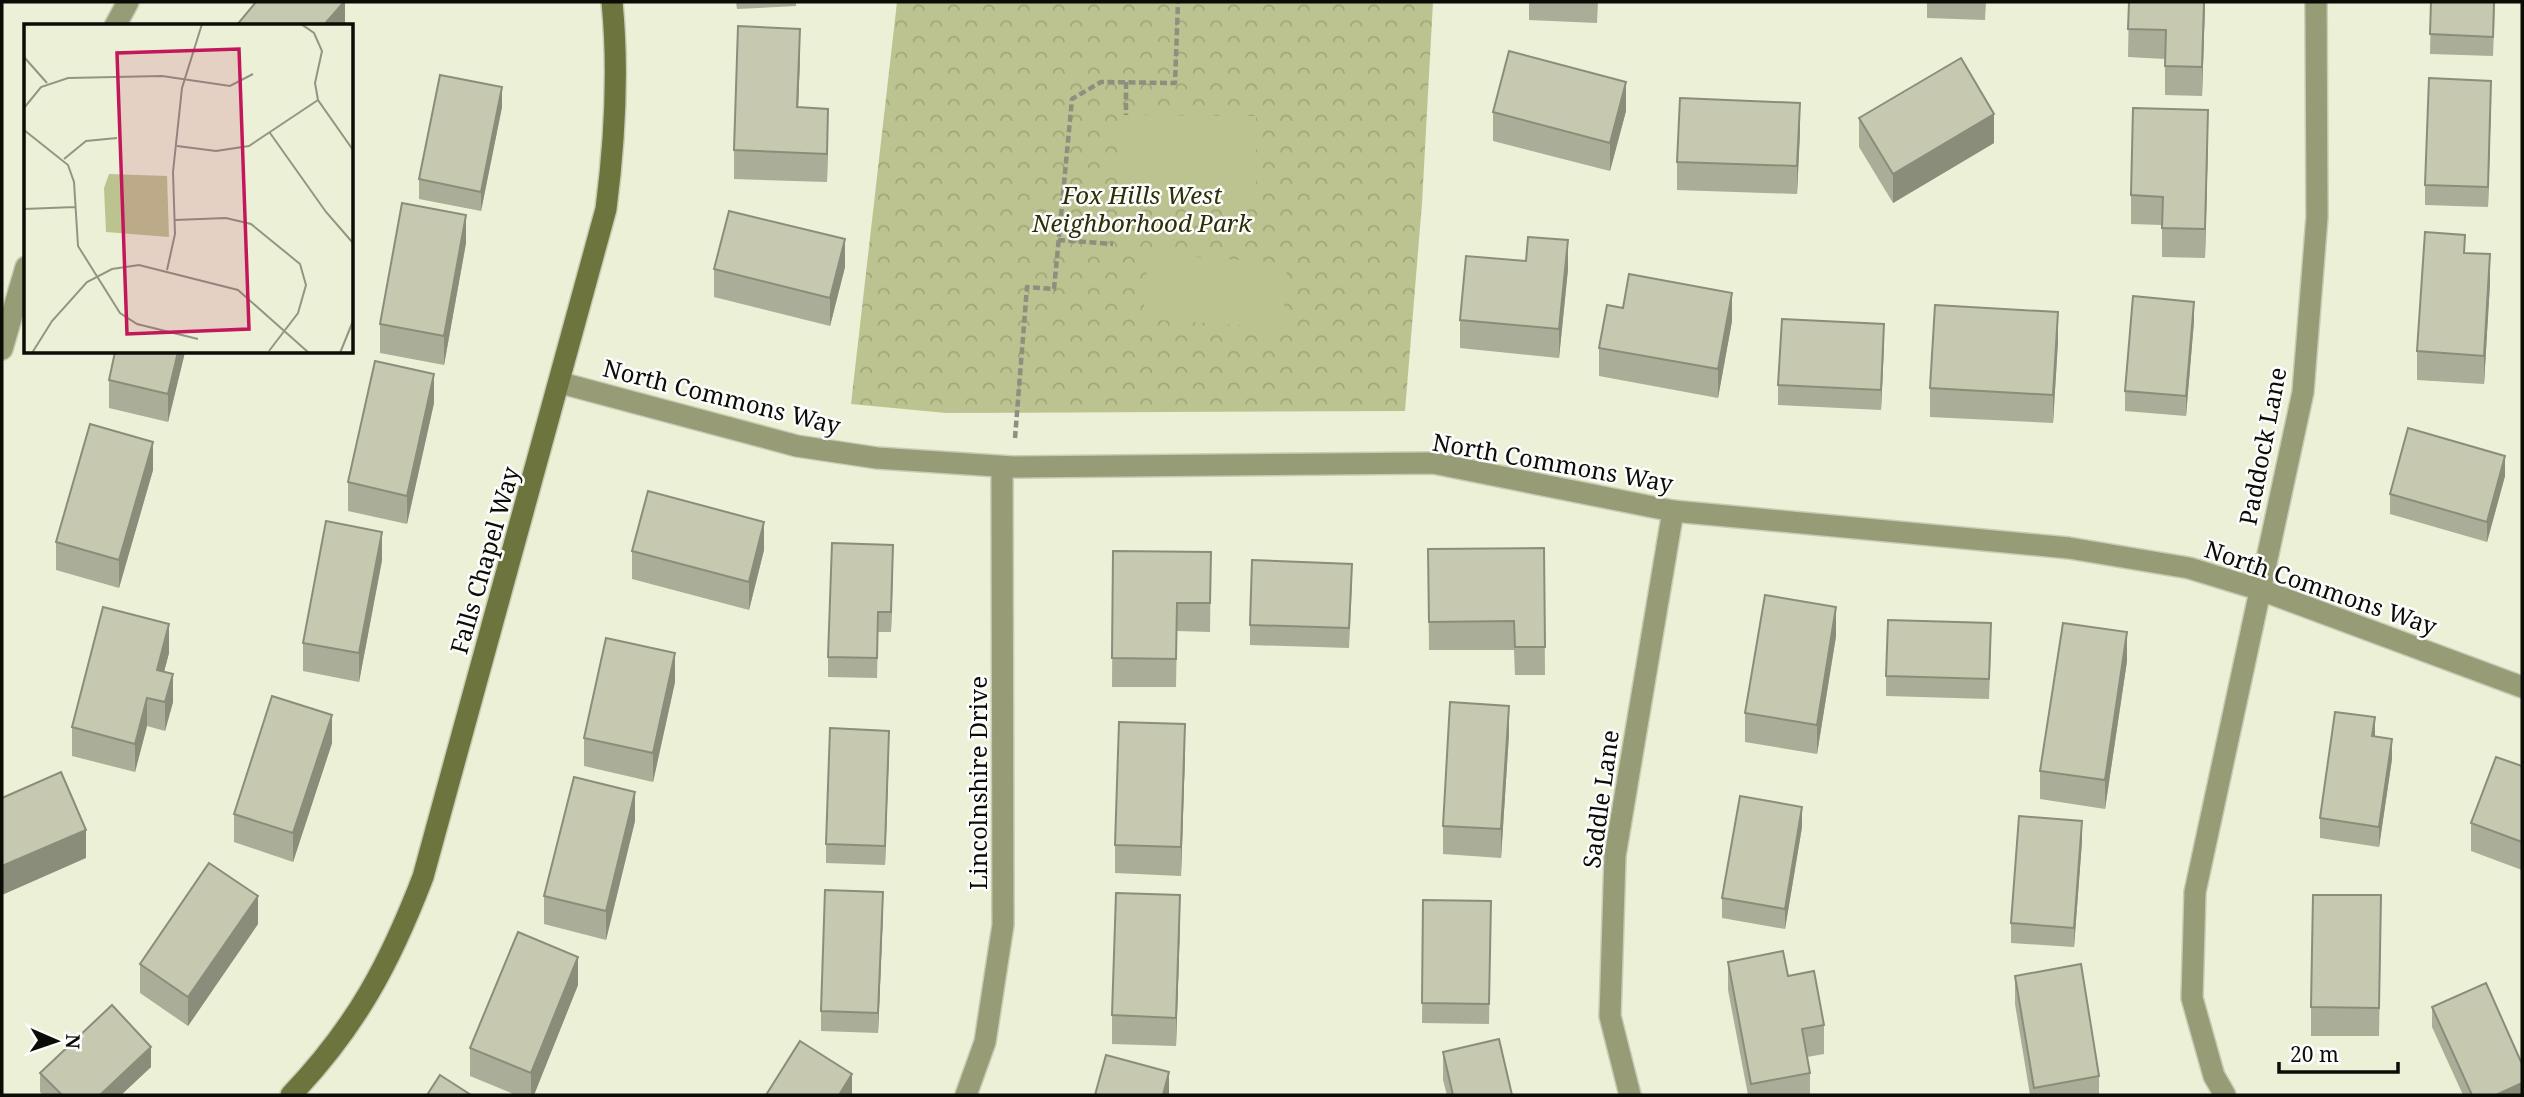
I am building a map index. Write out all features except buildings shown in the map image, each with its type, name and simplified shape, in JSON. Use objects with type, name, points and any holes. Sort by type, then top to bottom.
[{"type":"street","points":[[116,24],[128,2]]},
{"type":"street","name":"Falls Chapel Way","points":[[291,1095],[320,1065],[360,1012],[396,947],[423,877],[561,383],[608,196],[616,130],[617,51],[611,2]]},
{"type":"street","name":"Paddock Lane","points":[[2225,1095],[2214,1076],[2192,998],[2195,892],[2303,392],[2317,217],[2316,2]]},
{"type":"street","points":[[2,349],[24,274]]},
{"type":"street","name":"North Commons Way","points":[[561,383],[797,446],[877,458],[1008,467],[1433,463],[1673,510],[2069,548],[2189,568],[2261,590],[2522,687]]},
{"type":"street","name":"Lincolnshire Drive","points":[[966,1095],[985,1042],[1003,925],[1008,467]]},
{"type":"street","name":"Saddle Lane","points":[[1630,1095],[1610,1016],[1615,856],[1673,510]]},
{"type":"path","points":[[1008,467],[1027,287],[1054,289],[1072,99],[1101,82],[1175,83],[1178,2]]},
{"type":"path","points":[[1126,82],[1126,115]]},
{"type":"path","points":[[1058,240],[1113,244]]},
{"type":"green space","name":"Fox Hills West Neighborhood Park","points":[[897,2],[1433,2],[1422,203],[1405,411],[946,413],[851,404]]},
{"type":"green space","points":[[1119,115],[1256,116],[1256,200],[1118,198]]},
{"type":"green space","points":[[1148,254],[1287,263],[1283,328],[1143,319]]}]
